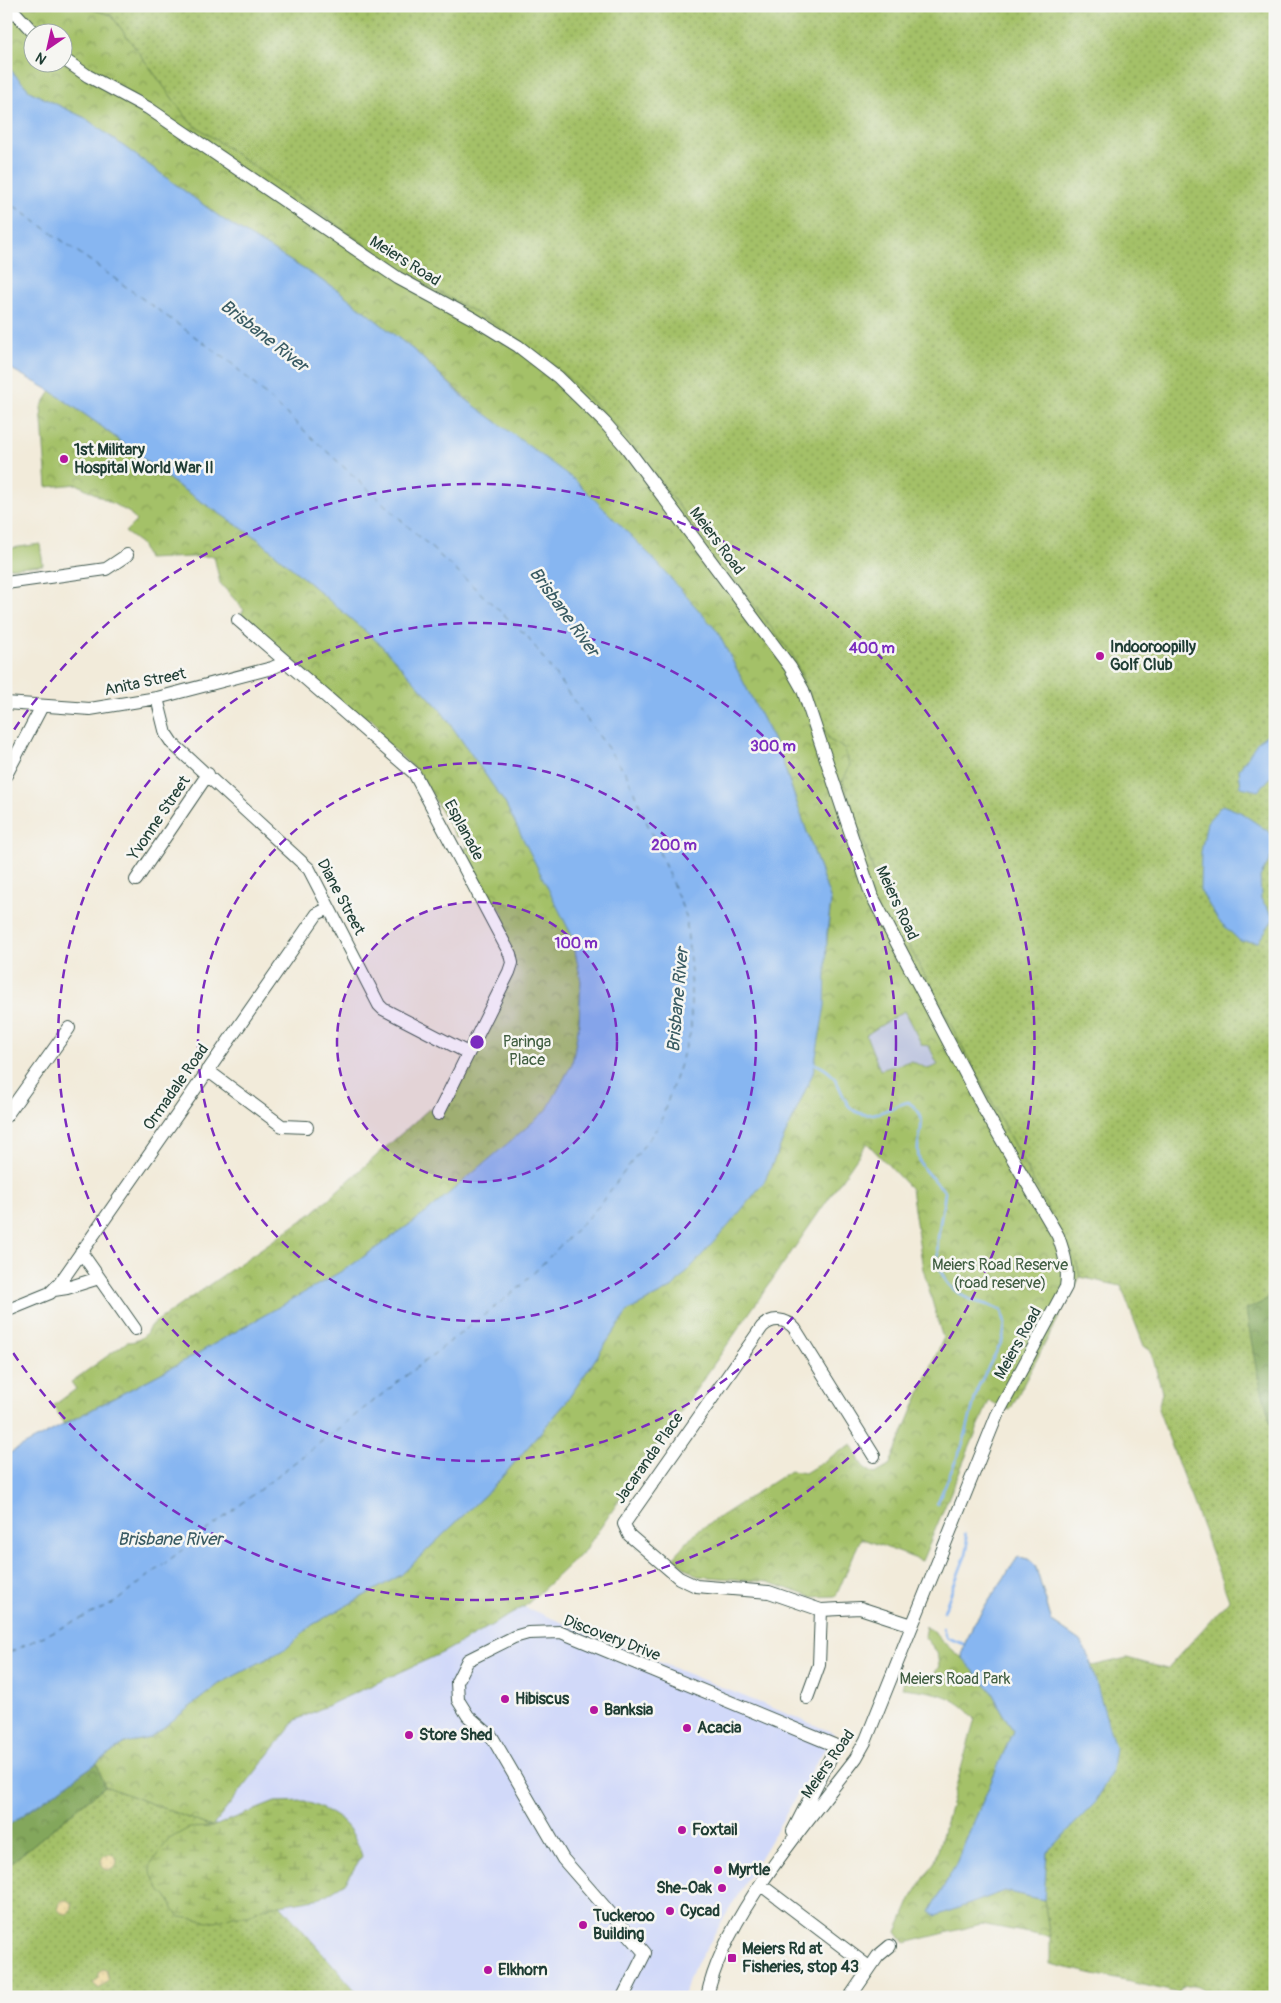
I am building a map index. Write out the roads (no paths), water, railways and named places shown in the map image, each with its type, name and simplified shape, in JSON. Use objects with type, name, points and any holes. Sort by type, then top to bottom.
[{"type":"street","points":[[9,6],[24,22]]},
{"type":"street","name":"Meiers Road","points":[[72,65],[88,76],[148,108],[398,278],[474,319],[518,346],[558,377],[605,423],[626,447],[790,667],[803,690],[871,894],[985,1111],[1058,1236],[1067,1266],[1066,1287],[997,1415],[874,1724],[856,1758],[761,1885],[729,1937],[712,1974],[707,1997]]},
{"type":"street","points":[[6,583],[106,569],[127,556]]},
{"type":"street","name":"Esplanade","points":[[238,620],[414,773],[504,942],[512,963],[438,1114]]},
{"type":"street","name":"Anita Street","points":[[6,703],[90,709],[157,698],[279,666],[285,662]]},
{"type":"street","name":"Diane Street","points":[[157,698],[166,734],[172,743],[302,860],[309,869],[383,1009],[468,1053]]},
{"type":"street","points":[[7,772],[42,706]]},
{"type":"street","name":"Yvonne Street","points":[[136,880],[208,774]]},
{"type":"street","name":"Ormadale Road","points":[[54,1290],[317,914],[329,908]]},
{"type":"street","points":[[6,1116],[69,1028]]},
{"type":"street","points":[[207,1070],[282,1126],[307,1127]]},
{"type":"street","points":[[81,1252],[135,1328]]},
{"type":"street","points":[[6,1311],[54,1290],[99,1278]]},
{"type":"street","name":"Jacaranda Place","points":[[874,1456],[794,1329],[785,1322],[774,1320],[762,1327],[624,1524],[629,1535],[688,1583],[702,1588],[769,1592],[821,1610],[860,1608],[912,1625]]},
{"type":"street","points":[[807,1698],[819,1665],[821,1610]]},
{"type":"street","name":"Discovery Drive","points":[[622,1997],[645,1953],[563,1859],[492,1737],[468,1716],[458,1700],[457,1682],[468,1660],[514,1637],[528,1633],[561,1632],[834,1745],[835,1749],[777,1863]]},
{"type":"street","points":[[761,1885],[869,1967]]},
{"type":"street","points":[[850,1997],[869,1967],[890,1946]]},
{"type":"water","name":"Brisbane River","points":[[6,65],[31,92],[85,118],[224,220],[339,291],[416,352],[464,398],[576,481],[650,555],[717,631],[778,749],[831,901],[827,933],[825,1006],[813,1073],[764,1182],[729,1225],[673,1287],[628,1311],[564,1405],[496,1484],[401,1575],[312,1625],[287,1648],[219,1684],[150,1738],[125,1743],[6,1827],[6,1455],[186,1360],[349,1267],[426,1213],[547,1110],[572,1064],[579,1024],[581,981],[572,936],[505,803],[440,709],[380,644],[258,539],[178,486],[97,423],[51,391],[6,366]]},
{"type":"water","points":[[1275,729],[1275,773],[1258,791],[1241,787],[1239,770],[1258,741]]},
{"type":"water","points":[[1222,805],[1240,812],[1275,836],[1272,856],[1260,877],[1261,899],[1274,918],[1258,942],[1240,941],[1218,920],[1200,890],[1201,852],[1207,822]]},
{"type":"water","points":[[1018,1557],[1028,1559],[1035,1565],[1052,1622],[1080,1641],[1089,1658],[1115,1748],[1111,1773],[1095,1803],[1047,1852],[1044,1900],[1005,1891],[936,1916],[930,1912],[955,1866],[1013,1731],[990,1689],[962,1658],[964,1647],[973,1625]]},
{"type":"waterway","points":[[813,1063],[826,1070],[835,1078],[847,1102],[856,1112],[874,1114],[908,1102],[916,1109],[922,1122],[918,1144],[920,1162],[945,1192],[937,1252],[939,1266],[944,1278],[954,1290],[969,1299],[1002,1311],[1005,1323],[1003,1339],[978,1387],[963,1444],[937,1504]]},
{"type":"waterway","points":[[944,1611],[966,1554],[968,1544],[965,1534]]},
{"type":"waterway","points":[[943,1628],[946,1637],[963,1644]]},
{"type":"place","name":"1st Military Hospital World War II","points":[[64,459]]},
{"type":"place","name":"Indooroopilly Golf Club","points":[[1100,656]]},
{"type":"place","name":"Hibiscus","points":[[505,1699]]},
{"type":"place","name":"Banksia","points":[[594,1710]]},
{"type":"place","name":"Acacia","points":[[687,1728]]},
{"type":"place","name":"Store Shed","points":[[409,1735]]},
{"type":"place","name":"Foxtail","points":[[682,1830]]},
{"type":"place","name":"Myrtle","points":[[718,1870]]},
{"type":"place","name":"She-Oak","points":[[722,1888]]},
{"type":"place","name":"Cycad","points":[[670,1911]]},
{"type":"place","name":"Tuckeroo Building","points":[[583,1925]]},
{"type":"place","name":"Meiers Rd at Fisheries, stop 43","points":[[732,1958]]},
{"type":"place","name":"Elkhorn","points":[[488,1970]]},
{"type":"park label","name":"Paringa Place","points":[[527,1051]]},
{"type":"park label","name":"Meiers Road Reserve (road reserve)","points":[[1000,1274]]},
{"type":"park label","name":"Meiers Road Park","points":[[955,1679]]}]
